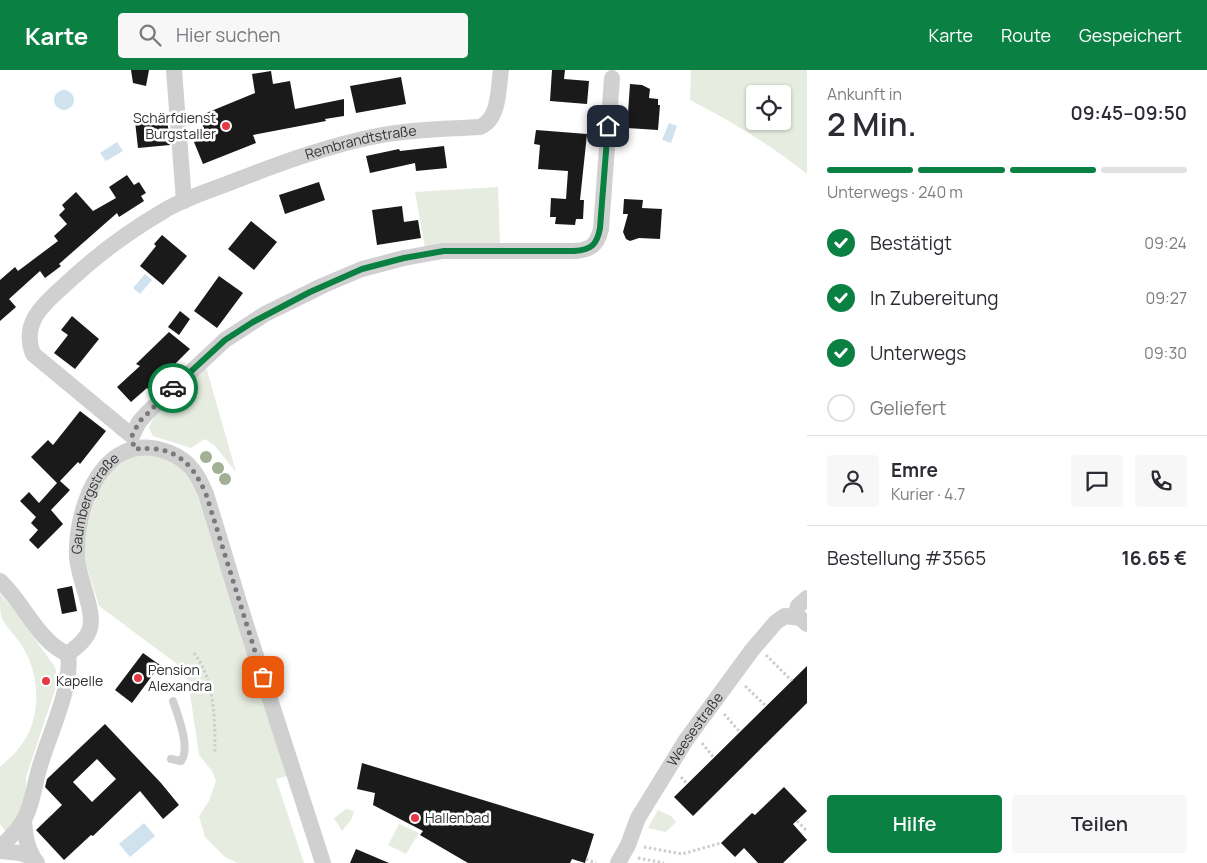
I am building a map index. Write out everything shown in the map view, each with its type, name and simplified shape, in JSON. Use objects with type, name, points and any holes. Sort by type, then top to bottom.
[{"type":"street","points":[[174,70],[184,201]]},
{"type":"street","name":"Rembrandtstraße","points":[[133,442],[36,357],[31,349],[30,326],[34,317],[48,300],[106,249],[163,211],[184,201],[279,163],[358,140],[409,131],[480,127],[488,123],[493,115],[501,70]]},
{"type":"street","points":[[133,442],[139,422],[146,413],[225,340],[265,314],[362,269],[404,258],[444,251],[574,251],[586,250],[594,246],[598,240],[600,228],[612,78]]},
{"type":"street","name":"Gaumbergstraße","points":[[68,654],[83,641],[90,628],[90,613],[79,572],[77,545],[87,496],[97,477],[111,460],[122,453],[133,442],[146,448],[170,453],[190,465],[199,478],[206,494],[323,863]]},
{"type":"street","points":[[0,581],[24,608],[46,640],[55,648],[68,654],[70,663],[66,686],[39,767],[32,800],[24,820],[0,847]]},
{"type":"street","name":"Weesestraße","points":[[623,854],[638,818],[677,755],[746,657],[776,622],[785,616],[801,620],[798,606],[807,598]]},
{"type":"street","points":[[24,820],[25,836],[34,860]]},
{"type":"street","points":[[0,851],[20,853],[34,860]]},
{"type":"lane","points":[[171,759],[181,761],[184,757],[181,726],[173,701]]},
{"type":"path","points":[[762,651],[792,680]]},
{"type":"path","points":[[194,652],[202,665],[211,695],[215,715],[215,753]]},
{"type":"path","points":[[740,680],[766,706]]},
{"type":"path","points":[[719,710],[740,732]]},
{"type":"path","points":[[698,740],[714,758]]},
{"type":"path","points":[[797,821],[807,831]]},
{"type":"path","points":[[623,854],[682,854],[721,843]]},
{"type":"path","points":[[623,854],[664,863]]},
{"type":"path","points":[[586,860],[596,863]]},
{"type":"shaded area","points":[[691,70],[807,70],[807,174],[779,153],[721,116],[690,100]]},
{"type":"shaded area","points":[[498,187],[500,246],[425,248],[415,192]]},
{"type":"shaded area","points":[[206,367],[236,472],[214,445],[205,439],[191,448],[153,436],[149,428],[161,409],[190,385]]},
{"type":"shaded area","points":[[146,454],[174,463],[186,473],[201,499],[287,776],[276,779],[304,863],[238,863],[225,857],[205,837],[199,816],[209,801],[216,781],[212,771],[199,755],[188,680],[177,664],[99,606],[86,564],[84,544],[89,518],[99,489],[111,471],[128,458]]},
{"type":"shaded area","points":[[0,594],[14,610],[55,667],[58,681],[26,777],[26,787],[29,787],[19,815],[6,832],[0,824],[0,767],[17,751],[26,738],[35,714],[36,688],[34,675],[25,651],[1,616]]},
{"type":"shaded area","points":[[346,809],[354,811],[351,820],[342,831],[334,818]]},
{"type":"shaded area","points":[[658,810],[671,816],[676,822],[666,832],[648,828]]},
{"type":"shaded area","points":[[399,824],[419,833],[406,854],[388,845]]},
{"type":"water","points":[[64,90],[71,93],[74,100],[71,107],[64,110],[57,107],[54,100],[57,93]]},
{"type":"water","points":[[669,123],[677,126],[671,143],[662,140]]},
{"type":"water","points":[[117,142],[123,151],[106,161],[100,153]]},
{"type":"water","points":[[145,274],[152,280],[140,294],[133,288]]},
{"type":"water","points":[[144,823],[155,836],[130,857],[119,844]]},
{"type":"building","points":[[131,70],[149,70],[146,86],[133,83]]},
{"type":"building","points":[[552,70],[565,70],[564,79],[589,81],[587,104],[550,101]]},
{"type":"building","points":[[271,71],[273,84],[290,81],[295,109],[344,99],[344,116],[253,135],[256,143],[203,164],[194,142],[207,136],[199,116],[255,93],[252,74]]},
{"type":"building","points":[[401,77],[406,104],[356,113],[350,86]]},
{"type":"building","points":[[630,84],[642,85],[650,89],[649,98],[658,99],[658,105],[660,105],[658,130],[627,128]]},
{"type":"building","points":[[167,117],[170,145],[138,148],[135,121]]},
{"type":"building","points":[[536,130],[587,134],[580,200],[584,200],[583,219],[576,219],[575,225],[555,224],[556,217],[550,217],[551,198],[566,199],[568,171],[538,169],[540,145],[534,144]]},
{"type":"building","points":[[444,146],[447,168],[416,171],[415,163],[370,173],[366,156],[399,149],[400,151]]},
{"type":"building","points":[[127,175],[134,185],[139,182],[146,193],[141,196],[144,201],[119,217],[117,213],[59,264],[61,266],[45,278],[40,271],[9,299],[16,307],[0,321],[0,280],[15,267],[18,271],[58,241],[54,236],[67,224],[59,215],[65,209],[62,205],[76,192],[93,211],[116,198],[109,187]]},
{"type":"building","points":[[319,182],[325,200],[285,214],[279,195]]},
{"type":"building","points":[[624,199],[643,200],[642,208],[662,209],[660,239],[639,238],[630,241],[626,239],[623,232],[628,214],[623,214]]},
{"type":"building","points":[[402,206],[404,222],[418,220],[421,238],[377,245],[372,210]]},
{"type":"building","points":[[251,221],[277,242],[254,270],[228,249]]},
{"type":"building","points":[[162,235],[187,256],[163,285],[140,266]]},
{"type":"building","points":[[219,276],[243,293],[217,328],[194,311]]},
{"type":"building","points":[[180,311],[190,319],[179,335],[168,327]]},
{"type":"building","points":[[72,316],[99,339],[75,369],[54,353],[68,335],[61,330]]},
{"type":"building","points":[[169,332],[190,349],[160,379],[162,381],[150,392],[147,388],[131,402],[117,387],[140,366],[136,364]]},
{"type":"building","points":[[80,411],[106,431],[80,464],[78,462],[60,481],[70,490],[51,510],[63,524],[38,549],[29,540],[38,530],[31,523],[36,517],[20,501],[29,492],[39,503],[57,483],[31,457],[48,440],[53,445]]},
{"type":"building","points":[[72,586],[77,611],[62,614],[57,589]]},
{"type":"building","name":"Pension Alexandra","points":[[143,653],[160,665],[132,703],[115,690]]},
{"type":"building","points":[[807,666],[807,703],[693,816],[674,797]]},
{"type":"building","points":[[105,724],[161,783],[179,805],[163,819],[140,791],[93,836],[91,835],[64,860],[36,830],[62,805],[45,787],[47,779]],"holes":[[[97,759],[116,779],[92,802],[73,782]]]},
{"type":"building","points":[[362,763],[594,834],[585,863],[572,859],[570,863],[468,863],[420,835],[423,831],[373,805],[375,793],[357,789]]},
{"type":"building","points":[[784,787],[807,811],[793,824],[807,840],[783,863],[758,863],[744,848],[735,857],[721,843],[752,813],[755,815]]},
{"type":"building","points":[[356,849],[389,863],[350,863]]},
{"type":"way so far","points":[[173,388],[139,422],[132,436],[134,449],[159,449],[170,453],[190,465],[199,478],[206,494],[263,677]]},
{"type":"place","name":"Schärfdienst Burgstaller","points":[[226,126]]},
{"type":"place","name":"Pension Alexandra","points":[[138,678]]},
{"type":"place","name":"Kapelle","points":[[46,681]]},
{"type":"place","name":"Hallenbad","points":[[415,818]]},
{"type":"route","points":[[173,388],[209,352],[265,314],[362,269],[384,262],[444,251],[574,251],[586,250],[594,246],[598,240],[600,228],[608,126]]}]
